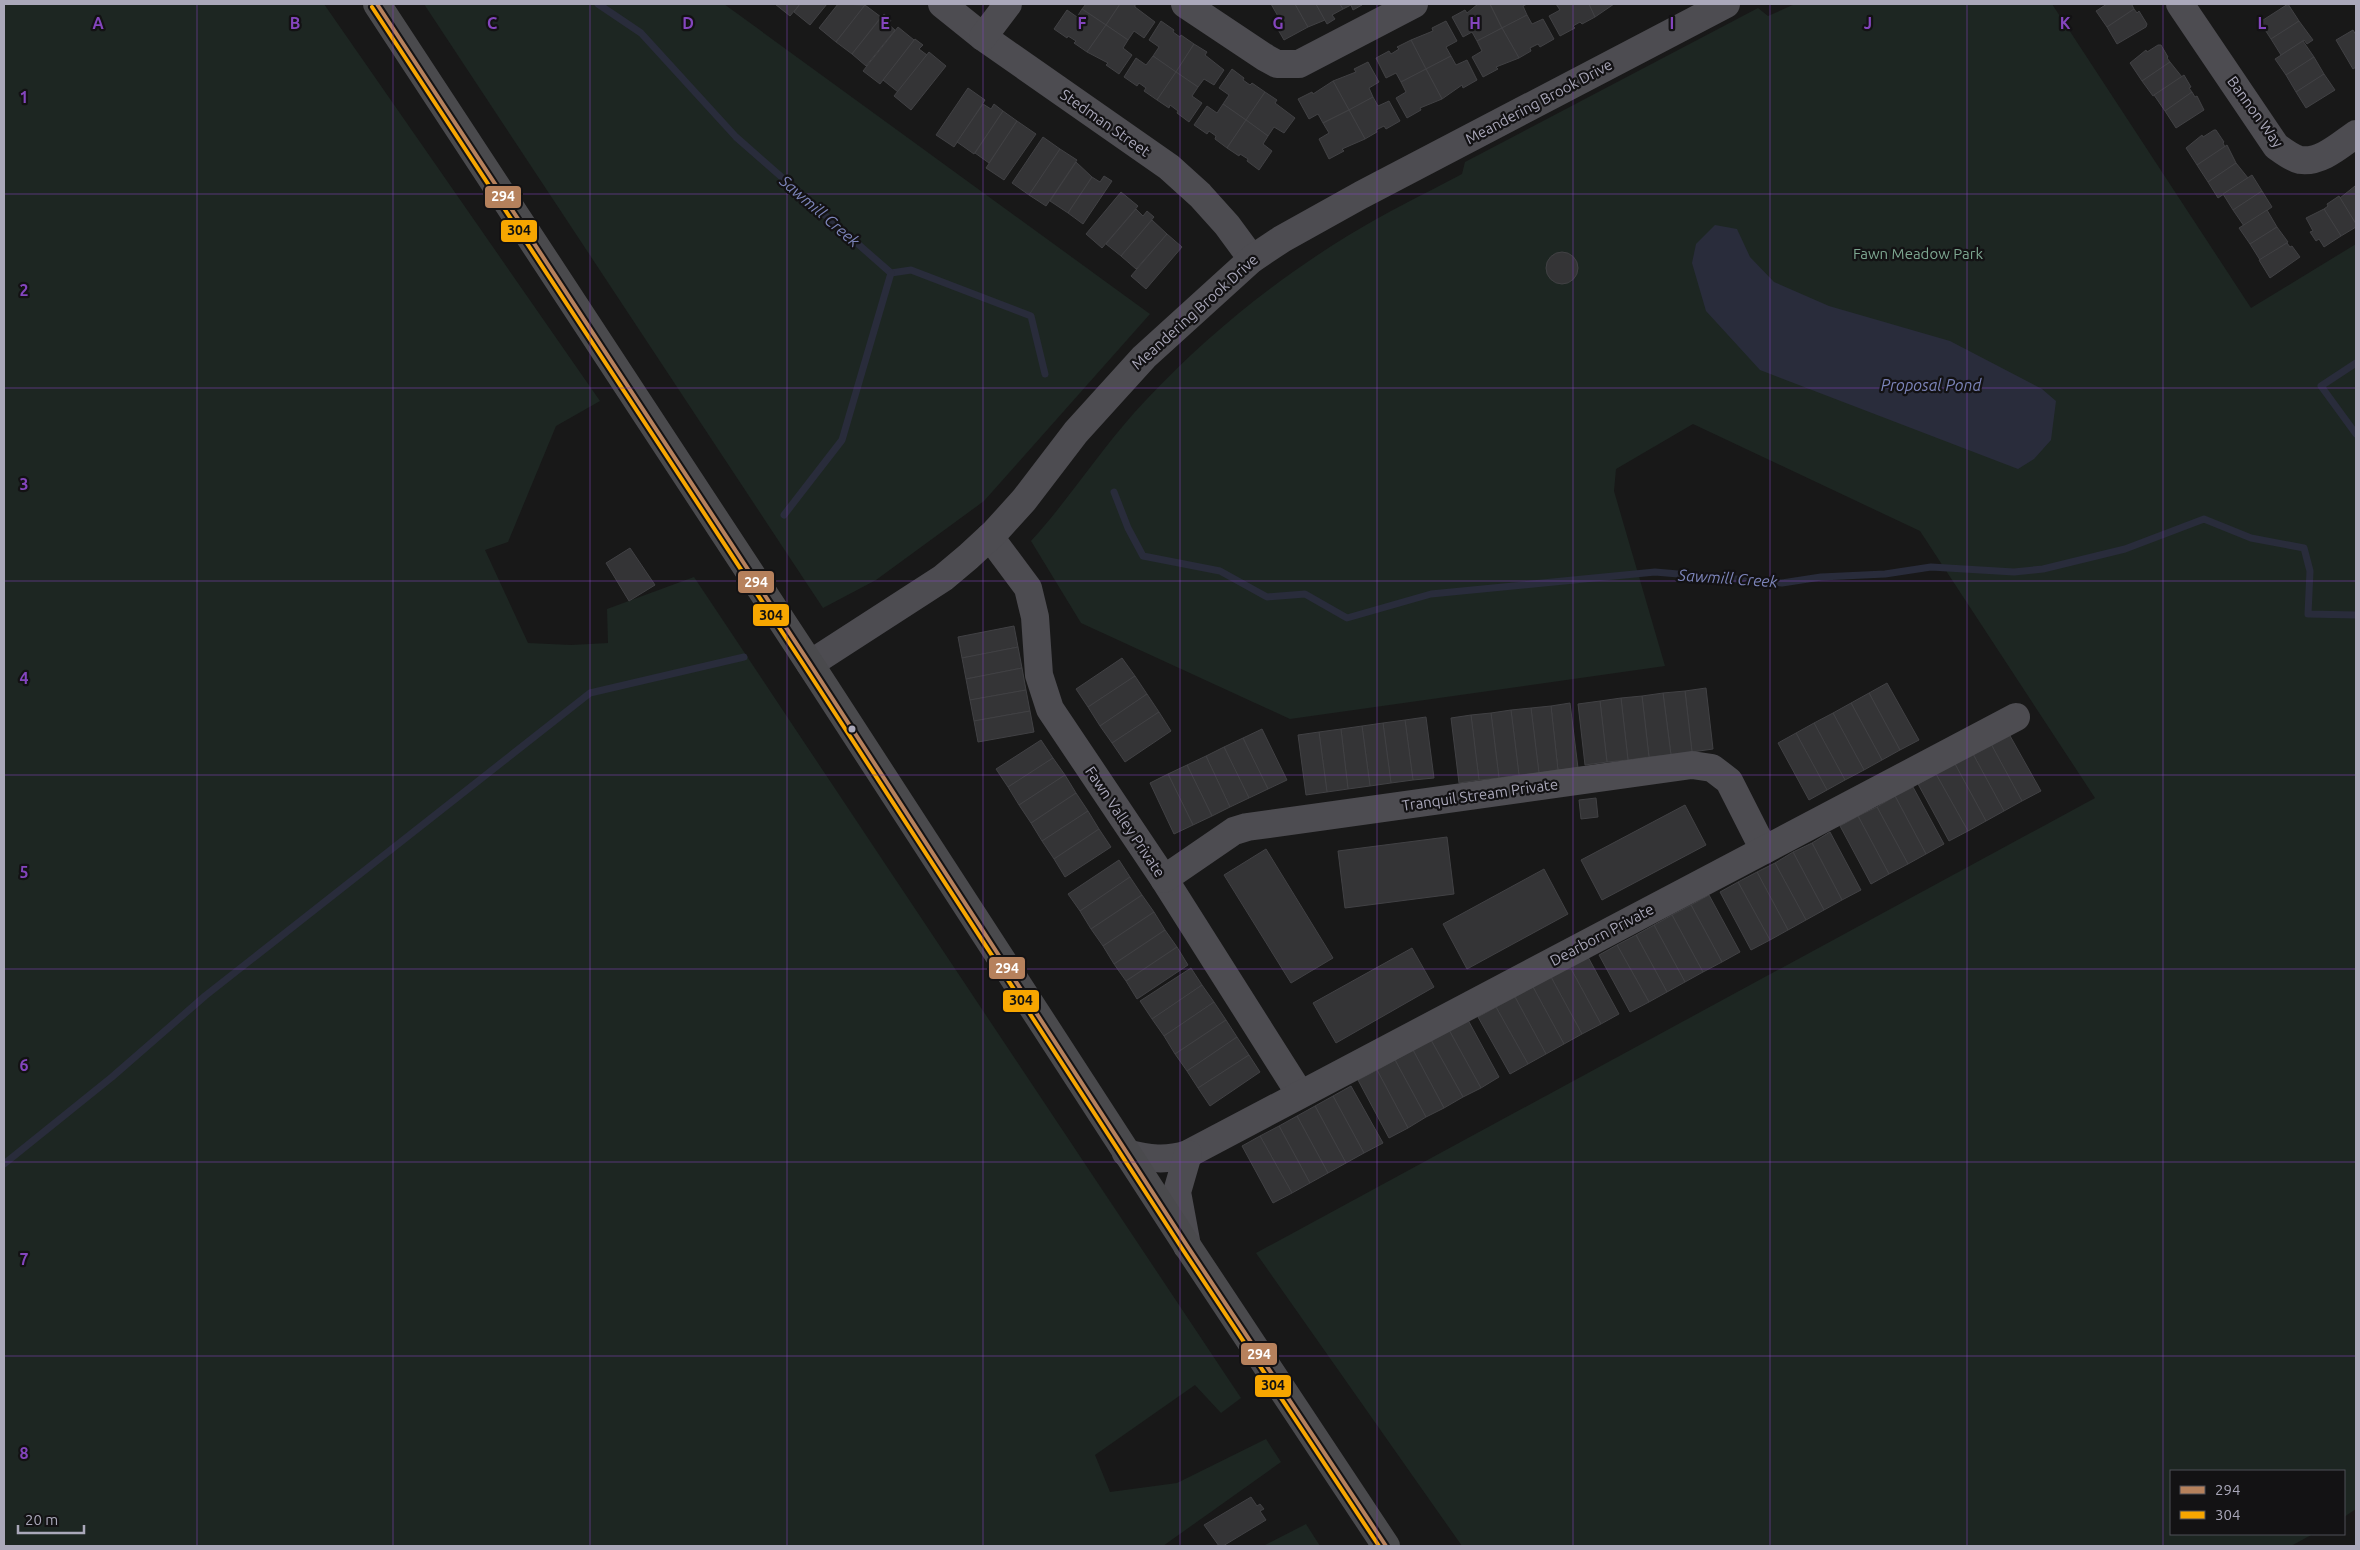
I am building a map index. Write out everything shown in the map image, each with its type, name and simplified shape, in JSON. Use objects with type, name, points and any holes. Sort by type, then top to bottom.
[{"type":"main road","points":[[377,4],[810,664],[1126,1153],[1386,1546]]},
{"type":"street","name":"Stedman Street","points":[[942,4],[983,37],[1169,168],[1200,195],[1227,225],[1252,260]]},
{"type":"street","points":[[983,37],[1008,4]]},
{"type":"street","points":[[1184,4],[1266,58],[1277,64],[1289,65],[1309,60],[1414,4]]},
{"type":"street","name":"Meandering Brook Drive","points":[[810,664],[943,578],[990,537],[1024,500],[1076,432],[1137,363],[1252,260],[1282,239],[1360,195],[1726,4]]},
{"type":"street","name":"Bannon Way","points":[[2180,4],[2276,146],[2299,160],[2313,159],[2326,154],[2356,134]]},
{"type":"street","name":"Fawn Valley Private","points":[[990,537],[1028,588],[1035,617],[1039,675],[1050,709],[1164,879],[1300,1094]]},
{"type":"street","name":"Dearborn Private","points":[[1126,1153],[1146,1159],[1161,1160],[1188,1154],[2016,717]]},
{"type":"street","name":"Tranquil Stream Private","points":[[1164,879],[1234,831],[1247,827],[1692,765],[1712,768],[1730,781],[1764,850]]},
{"type":"street","points":[[1188,1154],[1177,1192],[1188,1247]]},
{"type":"green space","points":[[4,4],[324,4],[600,401],[556,426],[508,542],[485,550],[528,643],[571,645],[608,643],[607,609],[694,577],[1241,1398],[1221,1413],[1195,1385],[1095,1455],[1110,1492],[1177,1483],[1266,1439],[1281,1462],[1163,1546],[4,1546]]},
{"type":"green space","points":[[424,4],[724,4],[1150,314],[984,501],[876,580],[823,608]]},
{"type":"green space","name":"Fawn Meadow Park","points":[[1795,4],[2052,4],[2251,308],[2356,244],[2356,1509],[2345,1516],[2345,1470],[2170,1470],[2170,1535],[2311,1535],[2291,1546],[1462,1546],[1256,1253],[2095,798],[1920,531],[1693,424],[1616,469],[1614,491],[1665,666],[1290,719],[1081,623],[1031,541],[1116,434],[1169,376],[1242,311],[1294,271],[1363,227],[1462,174],[1465,162],[1758,8],[1768,16]]},
{"type":"green space","points":[[1306,1524],[1320,1546],[1263,1546]]},
{"type":"water","name":"Proposal Pond","points":[[1715,225],[1737,229],[1750,257],[1774,282],[1829,306],[1950,341],[2042,389],[2056,401],[2051,440],[2034,459],[2018,469],[1760,370],[1706,311],[1692,263],[1696,244]]},
{"type":"building","points":[[775,4],[800,4],[790,16]]},
{"type":"building","points":[[800,4],[827,4],[810,25],[794,12]]},
{"type":"building","points":[[838,4],[865,5],[836,42],[819,28]]},
{"type":"building","points":[[1086,4],[1120,4],[1106,25],[1082,9]]},
{"type":"building","points":[[1120,4],[1135,4],[1135,7],[1155,22],[1144,38],[1134,31],[1128,40],[1106,25]]},
{"type":"building","points":[[1271,4],[1295,4],[1308,27],[1284,40],[1273,21],[1279,18]]},
{"type":"building","points":[[1295,4],[1316,4],[1325,20],[1308,27]]},
{"type":"building","points":[[1316,4],[1340,4],[1343,9],[1332,15],[1335,19],[1327,24]]},
{"type":"building","points":[[1340,4],[1362,5],[1353,10],[1351,5],[1343,9]]},
{"type":"building","points":[[1478,4],[1490,4],[1502,28],[1477,41],[1472,32],[1463,37],[1452,17],[1465,10],[1467,13]]},
{"type":"building","points":[[1490,4],[1527,4],[1523,6],[1527,15],[1502,28]]},
{"type":"building","points":[[1556,4],[1589,4],[1595,17],[1582,24],[1580,22],[1573,26],[1575,28],[1560,36],[1549,16],[1560,10]]},
{"type":"building","points":[[1589,4],[1614,4],[1595,17]]},
{"type":"building","points":[[2107,4],[2133,4],[2134,9],[2107,27],[2096,11]]},
{"type":"building","points":[[2288,4],[2299,21],[2271,39],[2260,22]]},
{"type":"building","points":[[865,5],[881,17],[852,54],[836,42]]},
{"type":"building","points":[[1082,9],[1106,25],[1087,52],[1074,43],[1076,41],[1068,36],[1067,38],[1054,29],[1067,10],[1077,17]]},
{"type":"building","points":[[2134,9],[2137,13],[2139,11],[2147,24],[2146,27],[2117,44],[2107,27]]},
{"type":"building","points":[[884,14],[891,20],[888,24],[895,30],[866,66],[852,54]]},
{"type":"building","points":[[1527,15],[1532,24],[1543,19],[1554,39],[1540,47],[1538,44],[1530,48],[1531,51],[1519,58],[1502,28]]},
{"type":"building","points":[[1161,21],[1180,37],[1181,35],[1194,44],[1176,72],[1153,56],[1159,47],[1149,40]]},
{"type":"building","points":[[1446,21],[1457,41],[1446,47],[1451,56],[1426,69],[1411,40],[1433,31],[1432,28]]},
{"type":"building","points":[[2299,21],[2313,40],[2307,44],[2304,40],[2281,55],[2271,39]]},
{"type":"building","points":[[1106,25],[1128,40],[1123,48],[1132,55],[1119,74],[1106,65],[1108,63],[1087,52]]},
{"type":"building","points":[[898,27],[914,40],[880,84],[863,71]]},
{"type":"building","points":[[1502,28],[1519,58],[1496,67],[1498,69],[1483,77],[1472,57],[1482,51],[1477,41]]},
{"type":"building","points":[[2353,30],[2356,35],[2356,67],[2353,69],[2336,40]]},
{"type":"building","points":[[915,39],[923,45],[919,49],[927,55],[898,92],[883,80]]},
{"type":"building","points":[[1411,40],[1426,69],[1401,82],[1396,73],[1386,78],[1376,58],[1389,51],[1391,54],[1399,49],[1397,47]]},
{"type":"building","points":[[2303,41],[2314,57],[2286,75],[2275,59]]},
{"type":"building","points":[[1194,44],[1207,52],[1205,55],[1224,70],[1214,85],[1204,79],[1198,87],[1176,72]]},
{"type":"building","points":[[2161,45],[2170,62],[2142,81],[2130,63],[2146,50],[2147,52]]},
{"type":"building","points":[[929,52],[946,66],[911,110],[894,96]]},
{"type":"building","points":[[1153,56],[1176,72],[1157,100],[1144,91],[1146,88],[1139,83],[1137,86],[1124,77],[1136,58],[1146,65]]},
{"type":"building","points":[[1451,56],[1456,65],[1467,60],[1477,80],[1463,88],[1462,85],[1442,99],[1426,69]]},
{"type":"building","points":[[2314,57],[2324,74],[2296,92],[2286,75]]},
{"type":"building","points":[[1368,62],[1379,82],[1369,88],[1373,97],[1349,110],[1333,81],[1356,72],[1354,69]]},
{"type":"building","points":[[2170,62],[2182,77],[2153,96],[2142,81]]},
{"type":"building","points":[[1232,69],[1250,85],[1252,83],[1265,92],[1246,120],[1223,104],[1229,95],[1219,88]]},
{"type":"building","points":[[1426,69],[1442,99],[1420,108],[1421,110],[1407,118],[1396,98],[1406,92],[1401,82]]},
{"type":"building","points":[[1176,72],[1198,87],[1192,96],[1202,103],[1189,122],[1170,105],[1169,108],[1157,100]]},
{"type":"building","points":[[2324,74],[2335,90],[2306,108],[2296,92]]},
{"type":"building","points":[[2184,75],[2192,92],[2165,111],[2154,95]]},
{"type":"building","points":[[1333,81],[1349,110],[1323,123],[1318,114],[1309,119],[1298,99],[1312,92],[1313,94]]},
{"type":"building","points":[[968,88],[985,100],[954,147],[936,135]]},
{"type":"building","points":[[1265,92],[1277,100],[1275,103],[1295,118],[1284,133],[1274,127],[1268,136],[1246,120]]},
{"type":"building","points":[[2192,92],[2195,97],[2197,96],[2204,110],[2176,128],[2165,111]]},
{"type":"building","points":[[1373,97],[1378,106],[1389,101],[1400,121],[1386,129],[1384,126],[1376,130],[1377,132],[1365,139],[1349,110]]},
{"type":"building","points":[[983,104],[991,109],[994,104],[1003,111],[974,154],[957,142]]},
{"type":"building","points":[[1223,104],[1246,120],[1227,148],[1215,139],[1216,136],[1209,131],[1207,134],[1194,125],[1207,106],[1217,113]]},
{"type":"building","points":[[1349,110],[1365,139],[1342,149],[1344,151],[1329,159],[1319,139],[1329,133],[1323,123]]},
{"type":"building","points":[[1003,111],[1017,121],[989,163],[975,153]]},
{"type":"building","points":[[1246,120],[1268,136],[1263,144],[1272,151],[1259,170],[1247,161],[1248,159],[1240,154],[1239,156],[1227,148]]},
{"type":"building","points":[[1017,121],[1036,134],[1004,180],[986,168]]},
{"type":"building","points":[[2216,130],[2224,142],[2225,147],[2197,165],[2186,148],[2202,135],[2203,137]]},
{"type":"building","points":[[1043,137],[1060,149],[1029,195],[1012,183]]},
{"type":"building","points":[[2227,145],[2236,163],[2208,182],[2197,165]]},
{"type":"building","points":[[1060,149],[1077,160],[1046,206],[1029,195]]},
{"type":"building","points":[[1076,162],[1092,177],[1068,213],[1050,201]]},
{"type":"building","points":[[2236,163],[2248,178],[2218,198],[2208,182]]},
{"type":"building","points":[[2252,175],[2262,191],[2233,210],[2223,194]]},
{"type":"building","points":[[1104,176],[1112,181],[1083,224],[1068,213],[1092,177],[1100,182]]},
{"type":"building","points":[[2355,186],[2356,189],[2356,224],[2340,198]]},
{"type":"building","points":[[2262,191],[2272,207],[2244,226],[2233,210]]},
{"type":"building","points":[[1121,192],[1138,206],[1102,248],[1086,234]]},
{"type":"building","points":[[2339,196],[2356,224],[2356,227],[2341,236],[2324,209],[2328,206],[2327,204]]},
{"type":"building","points":[[1136,209],[1143,216],[1147,211],[1154,217],[1121,256],[1106,244]]},
{"type":"building","points":[[2324,209],[2341,236],[2324,247],[2319,239],[2316,241],[2310,232],[2313,231],[2306,218]]},
{"type":"building","points":[[2267,210],[2277,227],[2250,244],[2239,228]]},
{"type":"building","points":[[1152,220],[1167,234],[1136,269],[1121,256]]},
{"type":"building","points":[[2277,227],[2288,242],[2260,260],[2250,244]]},
{"type":"building","points":[[1167,234],[1182,247],[1146,289],[1131,276]]},
{"type":"building","points":[[2287,243],[2290,247],[2292,246],[2300,257],[2270,278],[2259,260]]},
{"type":"building","points":[[1562,252],[1568,253],[1573,257],[1577,262],[1577,274],[1573,279],[1568,283],[1562,284],[1556,283],[1551,279],[1547,274],[1546,268],[1547,262],[1551,257],[1556,253]]},
{"type":"building","points":[[630,548],[655,585],[629,601],[606,563]]},
{"type":"building","points":[[1014,626],[1018,647],[962,658],[958,637]]},
{"type":"building","points":[[1018,647],[1022,668],[966,679],[962,658]]},
{"type":"building","points":[[1122,658],[1135,676],[1088,707],[1076,689]]},
{"type":"building","points":[[1022,668],[1026,690],[970,700],[966,679]]},
{"type":"building","points":[[1135,676],[1147,694],[1100,726],[1088,707]]},
{"type":"building","points":[[1887,683],[1919,740],[1900,750],[1869,693]]},
{"type":"building","points":[[1706,688],[1713,749],[1692,752],[1685,691]]},
{"type":"building","points":[[1026,690],[1030,711],[974,721],[970,700]]},
{"type":"building","points":[[1685,691],[1692,752],[1671,755],[1663,693]]},
{"type":"building","points":[[1663,693],[1671,755],[1649,757],[1642,696]]},
{"type":"building","points":[[1869,693],[1900,750],[1882,760],[1851,703]]},
{"type":"building","points":[[1147,694],[1159,712],[1112,743],[1100,726]]},
{"type":"building","points":[[1642,696],[1649,757],[1628,760],[1621,698]]},
{"type":"building","points":[[1621,698],[1628,760],[1607,762],[1600,701]]},
{"type":"building","points":[[1600,701],[1607,762],[1585,765],[1578,704]]},
{"type":"building","points":[[1570,703],[1578,768],[1558,770],[1551,706]]},
{"type":"building","points":[[1851,703],[1882,760],[1864,770],[1833,713]]},
{"type":"building","points":[[1551,706],[1558,770],[1539,773],[1531,708]]},
{"type":"building","points":[[1531,708],[1539,773],[1519,775],[1511,710]]},
{"type":"building","points":[[1511,710],[1519,775],[1499,778],[1491,713]]},
{"type":"building","points":[[1030,711],[1034,732],[978,742],[974,721]]},
{"type":"building","points":[[1159,712],[1171,731],[1125,762],[1112,743]]},
{"type":"building","points":[[1491,713],[1499,778],[1479,780],[1471,715]]},
{"type":"building","points":[[1833,713],[1864,770],[1845,780],[1814,723]]},
{"type":"building","points":[[1471,715],[1479,780],[1459,783],[1451,718]]},
{"type":"building","points":[[1426,717],[1434,778],[1413,780],[1405,720]]},
{"type":"building","points":[[1405,720],[1413,780],[1391,783],[1383,723]]},
{"type":"building","points":[[1383,723],[1391,783],[1370,786],[1362,726]]},
{"type":"building","points":[[1814,723],[1845,780],[1827,790],[1796,733]]},
{"type":"building","points":[[1362,726],[1370,786],[1348,789],[1341,729]]},
{"type":"building","points":[[1262,729],[1287,780],[1268,789],[1243,738]]},
{"type":"building","points":[[1341,729],[1348,789],[1327,792],[1319,732]]},
{"type":"building","points":[[1319,732],[1327,792],[1306,795],[1298,735]]},
{"type":"building","points":[[1796,733],[1827,790],[1809,800],[1778,743]]},
{"type":"building","points":[[2009,734],[2041,791],[2022,801],[1991,744]]},
{"type":"building","points":[[1243,738],[1268,789],[1249,798],[1224,747]]},
{"type":"building","points":[[1041,740],[1053,758],[1008,787],[996,769]]},
{"type":"building","points":[[1991,744],[2022,801],[2004,811],[1973,754]]},
{"type":"building","points":[[1224,747],[1249,798],[1230,807],[1206,756]]},
{"type":"building","points":[[1973,754],[2004,811],[1986,821],[1955,764]]},
{"type":"building","points":[[1206,756],[1230,807],[1212,816],[1187,765]]},
{"type":"building","points":[[1053,758],[1065,775],[1019,805],[1008,787]]},
{"type":"building","points":[[1955,764],[1986,821],[1968,831],[1936,774]]},
{"type":"building","points":[[1187,765],[1212,816],[1193,825],[1168,774]]},
{"type":"building","points":[[1168,774],[1193,825],[1174,834],[1150,783]]},
{"type":"building","points":[[1936,774],[1968,831],[1949,841],[1918,784]]},
{"type":"building","points":[[1065,775],[1076,793],[1031,823],[1019,805]]},
{"type":"building","points":[[1913,787],[1944,844],[1926,854],[1895,796]]},
{"type":"building","points":[[1076,793],[1088,811],[1042,841],[1031,823]]},
{"type":"building","points":[[1895,796],[1926,854],[1908,864],[1877,807]]},
{"type":"building","points":[[1596,798],[1598,817],[1581,819],[1579,800]]},
{"type":"building","points":[[1685,805],[1706,845],[1602,900],[1581,860]]},
{"type":"building","points":[[1877,807],[1908,864],[1889,874],[1858,816]]},
{"type":"building","points":[[1088,811],[1099,829],[1054,859],[1042,841]]},
{"type":"building","points":[[1858,816],[1889,874],[1871,884],[1840,826]]},
{"type":"building","points":[[1099,829],[1111,847],[1065,877],[1054,859]]},
{"type":"building","points":[[1830,832],[1861,890],[1842,900],[1812,843]]},
{"type":"building","points":[[1447,837],[1454,894],[1345,908],[1338,851]]},
{"type":"building","points":[[1812,843],[1842,900],[1824,910],[1793,852]]},
{"type":"building","points":[[1266,849],[1333,958],[1291,983],[1224,875]]},
{"type":"building","points":[[1793,852],[1824,910],[1806,920],[1775,863]]},
{"type":"building","points":[[1119,860],[1130,877],[1080,911],[1068,894]]},
{"type":"building","points":[[1775,863],[1806,920],[1788,930],[1757,872]]},
{"type":"building","points":[[1544,869],[1568,914],[1467,969],[1443,924]]},
{"type":"building","points":[[1757,872],[1788,930],[1770,940],[1738,882]]},
{"type":"building","points":[[1130,877],[1142,895],[1091,929],[1080,911]]},
{"type":"building","points":[[1738,882],[1770,940],[1751,950],[1720,892]]},
{"type":"building","points":[[1142,895],[1154,912],[1103,946],[1091,929]]},
{"type":"building","points":[[1709,895],[1740,952],[1722,962],[1691,905]]},
{"type":"building","points":[[1691,905],[1722,962],[1703,972],[1672,915]]},
{"type":"building","points":[[1154,912],[1165,930],[1114,964],[1103,946]]},
{"type":"building","points":[[1672,915],[1703,972],[1685,982],[1654,925]]},
{"type":"building","points":[[1654,925],[1685,982],[1667,992],[1636,935]]},
{"type":"building","points":[[1165,930],[1177,947],[1126,981],[1114,964]]},
{"type":"building","points":[[1636,935],[1667,992],[1649,1002],[1617,945]]},
{"type":"building","points":[[1617,945],[1649,1002],[1630,1012],[1599,955]]},
{"type":"building","points":[[1177,947],[1188,965],[1137,999],[1126,981]]},
{"type":"building","points":[[1412,948],[1434,987],[1336,1043],[1313,1003]]},
{"type":"building","points":[[1588,957],[1619,1014],[1601,1024],[1570,967]]},
{"type":"building","points":[[1570,967],[1601,1024],[1582,1034],[1551,977]]},
{"type":"building","points":[[1191,968],[1202,985],[1152,1019],[1140,1001]]},
{"type":"building","points":[[1551,977],[1582,1034],[1564,1044],[1533,987]]},
{"type":"building","points":[[1202,985],[1214,1002],[1164,1036],[1152,1019]]},
{"type":"building","points":[[1533,987],[1564,1044],[1546,1054],[1515,997]]},
{"type":"building","points":[[1515,997],[1546,1054],[1528,1064],[1496,1007]]},
{"type":"building","points":[[1214,1002],[1226,1020],[1175,1054],[1164,1036]]},
{"type":"building","points":[[1496,1007],[1528,1064],[1510,1074],[1478,1017]]},
{"type":"building","points":[[1226,1020],[1237,1037],[1187,1071],[1175,1054]]},
{"type":"building","points":[[1468,1020],[1499,1077],[1481,1088],[1449,1030]]},
{"type":"building","points":[[1449,1030],[1481,1088],[1463,1097],[1431,1040]]},
{"type":"building","points":[[1237,1037],[1249,1055],[1198,1088],[1187,1071]]},
{"type":"building","points":[[1431,1040],[1463,1097],[1444,1108],[1413,1050]]},
{"type":"building","points":[[1413,1050],[1444,1108],[1426,1117],[1395,1060]]},
{"type":"building","points":[[1249,1055],[1260,1072],[1210,1106],[1198,1088]]},
{"type":"building","points":[[1395,1060],[1426,1117],[1408,1128],[1377,1070]]},
{"type":"building","points":[[1377,1070],[1408,1128],[1389,1138],[1358,1080]]},
{"type":"building","points":[[1351,1086],[1383,1143],[1364,1153],[1333,1096]]},
{"type":"building","points":[[1333,1096],[1364,1153],[1346,1163],[1315,1106]]},
{"type":"building","points":[[1315,1106],[1346,1163],[1328,1173],[1297,1116]]},
{"type":"building","points":[[1297,1116],[1328,1173],[1310,1183],[1279,1126]]},
{"type":"building","points":[[1279,1126],[1310,1183],[1292,1193],[1260,1136]]},
{"type":"building","points":[[1260,1136],[1292,1193],[1273,1203],[1242,1146]]},
{"type":"building","points":[[1251,1497],[1257,1506],[1260,1504],[1264,1509],[1260,1511],[1266,1520],[1223,1546],[1219,1546],[1204,1525]]},
{"type":"waterway","name":"Sawmill Creek","points":[[598,4],[641,33],[736,137],[891,273],[911,270],[1031,316],[1045,374]]},
{"type":"waterway","points":[[784,515],[842,440],[891,273]]},
{"type":"waterway","name":"Sawmill Creek","points":[[2356,363],[2321,386],[2356,434]]},
{"type":"waterway","name":"Sawmill Creek","points":[[1114,492],[1128,528],[1143,556],[1220,571],[1267,597],[1305,594],[1347,618],[1431,594],[1655,572],[1782,583],[1821,577],[1885,574],[1931,567],[2014,572],[2043,569],[2125,549],[2204,519],[2251,538],[2304,548],[2310,571],[2308,614],[2356,615]]},
{"type":"waterway","points":[[4,1164],[112,1077],[205,996],[590,693],[744,657]]},
{"type":"transit line","name":"294","points":[[377,4],[810,664],[1188,1247],[1386,1546]]},
{"type":"transit line","name":"304","points":[[372,7],[805,667],[1183,1250],[1379,1546]]}]
